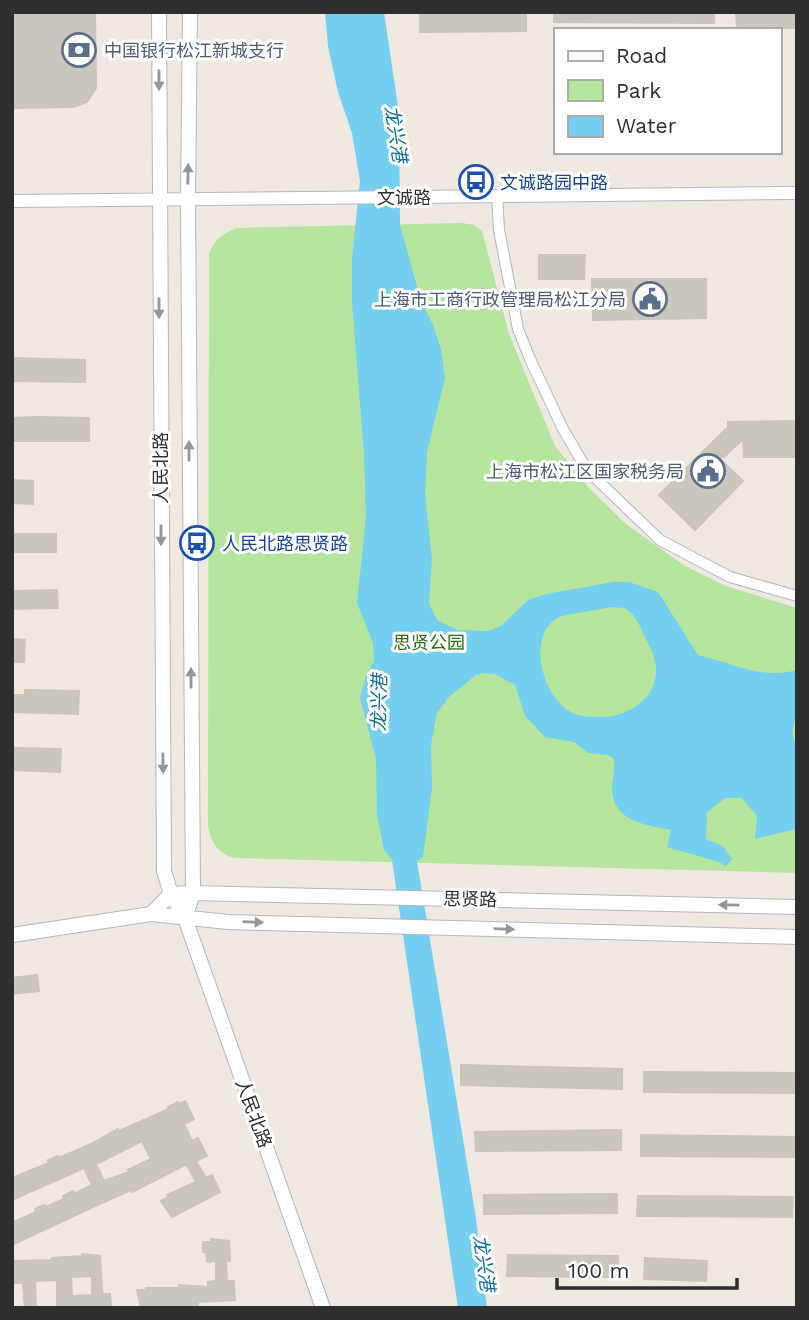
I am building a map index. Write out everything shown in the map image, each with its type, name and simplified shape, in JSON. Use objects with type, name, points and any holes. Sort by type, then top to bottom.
[{"type":"main road","name":"人民北路","points":[[159,12],[164,870],[171,894],[185,918],[323,1308]]},
{"type":"main road","name":"人民北路","points":[[185,918],[193,893],[188,199],[190,12]]},
{"type":"main road","name":"思贤路","points":[[171,894],[797,907]]},
{"type":"main road","points":[[150,914],[171,894]]},
{"type":"main road","name":"思贤路","points":[[12,935],[150,914],[185,918],[397,926],[797,937]]},
{"type":"street","name":"文诚路","points":[[12,201],[797,193]]},
{"type":"street","points":[[497,195],[499,230],[518,329],[563,429],[587,470],[660,540],[730,577],[797,596]]},
{"type":"green space","name":"思贤公园","points":[[462,223],[474,225],[482,231],[509,334],[555,446],[589,488],[626,524],[685,566],[726,586],[797,608],[797,873],[234,858],[219,850],[211,838],[208,826],[209,254],[220,238],[237,228]]},
{"type":"water","name":"龙兴港","points":[[325,12],[384,12],[399,114],[400,225],[421,301],[441,349],[445,379],[427,452],[425,494],[432,559],[429,604],[437,620],[457,630],[489,631],[502,625],[528,600],[546,594],[613,582],[629,582],[658,592],[698,655],[758,672],[783,673],[797,670],[797,717],[792,731],[797,745],[797,829],[755,839],[757,816],[742,798],[725,798],[707,812],[706,839],[723,846],[732,859],[726,866],[667,847],[671,830],[640,823],[623,813],[613,797],[613,758],[588,753],[574,742],[545,737],[525,716],[515,685],[495,674],[476,675],[450,696],[437,713],[431,745],[432,788],[423,857],[417,861],[476,1218],[487,1308],[458,1308],[392,860],[384,850],[377,815],[376,759],[360,698],[366,676],[374,661],[373,643],[357,603],[366,518],[364,454],[352,302],[352,259],[360,181],[352,133],[338,92],[328,46]],"holes":[[[610,607],[626,609],[637,620],[654,657],[655,681],[645,699],[629,711],[610,716],[588,717],[576,714],[560,703],[546,680],[540,652],[542,639],[557,618]]]},
{"type":"building","points":[[12,12],[95,12],[96,88],[87,102],[73,107],[12,108]]},
{"type":"building","points":[[420,12],[526,12],[526,31],[420,32]]},
{"type":"building","points":[[554,12],[714,12],[714,23],[554,22]]},
{"type":"building","points":[[736,12],[797,12],[797,28],[737,28]]},
{"type":"building","points":[[539,255],[585,255],[584,279],[539,279]]},
{"type":"building","name":"上海市工商行政管理局松江分局","points":[[592,279],[706,279],[706,318],[593,320]]},
{"type":"building","points":[[12,358],[85,360],[85,382],[12,381]]},
{"type":"building","points":[[12,418],[89,418],[89,441],[12,441]]},
{"type":"building","name":"上海市松江区国家税务局","points":[[797,421],[797,457],[744,457],[743,439],[724,457],[718,457],[743,481],[695,530],[659,495],[728,427],[728,422]]},
{"type":"building","points":[[12,480],[33,481],[33,504],[12,503]]},
{"type":"building","points":[[12,534],[56,534],[56,552],[12,552]]},
{"type":"building","points":[[57,590],[58,608],[12,609],[12,591]]},
{"type":"building","points":[[12,639],[25,640],[24,662],[12,662]]},
{"type":"building","points":[[25,690],[79,691],[78,714],[12,712],[12,695],[25,695]]},
{"type":"building","points":[[12,748],[61,749],[60,772],[12,770]]},
{"type":"building","points":[[37,975],[39,991],[12,994],[12,978]]},
{"type":"building","points":[[461,1065],[622,1069],[622,1089],[461,1085]]},
{"type":"building","points":[[644,1072],[797,1073],[797,1093],[644,1092]]},
{"type":"building","points":[[185,1101],[194,1119],[184,1124],[192,1141],[198,1138],[207,1156],[196,1161],[206,1178],[212,1175],[220,1192],[172,1217],[161,1201],[168,1197],[167,1195],[196,1182],[185,1165],[132,1192],[131,1190],[97,1205],[12,1245],[12,1223],[36,1212],[35,1209],[44,1205],[46,1207],[64,1199],[63,1196],[73,1191],[74,1194],[92,1185],[84,1168],[12,1200],[12,1178],[49,1163],[48,1160],[91,1144],[118,1129],[119,1131],[169,1109],[168,1107],[178,1102],[179,1104]],"holes":[[[142,1141],[151,1159],[128,1170],[129,1172],[104,1181],[96,1164]]]},
{"type":"building","points":[[621,1130],[621,1150],[476,1151],[475,1132]]},
{"type":"building","points":[[641,1135],[796,1137],[796,1157],[641,1156]]},
{"type":"building","points":[[617,1194],[617,1213],[484,1214],[484,1195]]},
{"type":"building","points":[[638,1196],[793,1197],[792,1217],[637,1216]]},
{"type":"building","points":[[211,1239],[229,1241],[227,1281],[234,1281],[235,1300],[198,1302],[198,1307],[141,1308],[137,1290],[179,1288],[179,1285],[208,1287],[208,1282],[216,1281],[216,1261],[207,1262],[206,1252],[203,1252],[203,1242],[211,1242]]},
{"type":"building","points":[[508,1255],[618,1256],[618,1277],[507,1276]]},
{"type":"building","points":[[100,1256],[102,1292],[110,1294],[111,1308],[57,1308],[57,1280],[35,1281],[36,1308],[25,1308],[23,1283],[12,1283],[12,1261]],"holes":[[[92,1276],[92,1295],[72,1296],[71,1277]]]},
{"type":"building","points":[[645,1258],[707,1261],[706,1281],[644,1279]]},
{"type":"place","name":"中国银行松江新城支行","points":[[79,50]]},
{"type":"place","name":"文诚路园中路","points":[[476,182]]},
{"type":"place","name":"上海市工商行政管理局松江分局","points":[[650,299]]},
{"type":"place","name":"上海市松江区国家税务局","points":[[708,471]]},
{"type":"place","name":"人民北路思贤路","points":[[197,543]]}]
